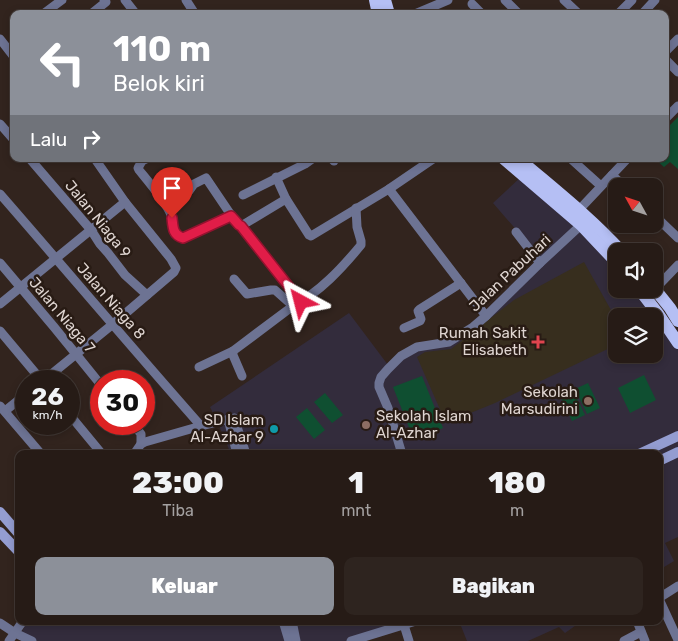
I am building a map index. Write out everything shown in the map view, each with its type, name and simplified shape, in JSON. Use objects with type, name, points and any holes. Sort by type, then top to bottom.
[{"type":"main road","points":[[508,162],[578,218],[604,233],[613,243]]},
{"type":"main road","points":[[522,162],[578,218],[608,253]]},
{"type":"main road","points":[[652,298],[678,344]]},
{"type":"main road","points":[[658,298],[670,308],[678,321]]},
{"type":"street","points":[[96,10],[106,2],[104,0]]},
{"type":"street","points":[[124,0],[133,10]]},
{"type":"street","points":[[424,10],[448,0]]},
{"type":"street","points":[[505,0],[515,10]]},
{"type":"street","points":[[564,0],[575,10],[579,0]]},
{"type":"street","points":[[622,10],[632,0]]},
{"type":"street","points":[[646,10],[655,0]]},
{"type":"street","points":[[472,4],[478,10]]},
{"type":"street","points":[[669,48],[678,38]]},
{"type":"street","points":[[0,39],[10,52]]},
{"type":"street","points":[[669,63],[678,72]]},
{"type":"street","points":[[669,115],[678,106]]},
{"type":"street","points":[[0,124],[10,135]]},
{"type":"street","name":"Jalan Niaga 9","points":[[33,162],[91,230],[125,275],[147,295]]},
{"type":"street","points":[[56,370],[147,295],[174,272],[176,268],[97,162]]},
{"type":"street","points":[[142,162],[138,168],[172,215],[173,230],[178,236],[183,238],[231,216]]},
{"type":"street","points":[[243,195],[308,162]]},
{"type":"street","points":[[276,177],[286,199],[309,236],[311,236],[389,189],[429,162]]},
{"type":"street","points":[[574,162],[600,186]]},
{"type":"street","name":"Jalan Pabuhari","points":[[401,450],[388,408],[379,387],[381,377],[401,356],[417,347],[448,342],[473,327],[486,316],[540,263],[578,218],[600,186],[624,162]]},
{"type":"street","points":[[612,175],[615,178]]},
{"type":"street","points":[[165,204],[189,191],[194,184],[206,178],[231,216],[241,226],[297,304]]},
{"type":"street","points":[[389,189],[486,316]]},
{"type":"street","name":"Jalan Niaga 8","points":[[0,194],[202,426]]},
{"type":"street","points":[[241,226],[286,199]]},
{"type":"street","points":[[0,304],[125,202]]},
{"type":"street","points":[[199,368],[233,351],[321,288],[361,245],[362,241],[356,220],[356,208]]},
{"type":"street","points":[[663,224],[678,238]]},
{"type":"street","points":[[516,232],[540,263]]},
{"type":"street","name":"Jalan Niaga 7","points":[[0,263],[90,371]]},
{"type":"street","points":[[663,277],[678,264]]},
{"type":"street","points":[[234,279],[247,294],[275,290],[297,304]]},
{"type":"street","points":[[404,328],[420,321],[418,311],[420,309],[461,283]]},
{"type":"street","points":[[0,331],[33,370]]},
{"type":"street","points":[[233,351],[242,376]]},
{"type":"street","points":[[15,401],[2,409],[38,450]]},
{"type":"street","points":[[137,450],[145,442],[235,418],[245,450]]},
{"type":"street","points":[[228,419],[236,450]]},
{"type":"street","points":[[80,427],[99,450]]},
{"type":"street","points":[[141,435],[141,444]]},
{"type":"street","points":[[647,450],[678,436]]},
{"type":"street","points":[[658,445],[659,450]]},
{"type":"street","points":[[663,459],[678,452]]},
{"type":"street","points":[[0,512],[15,529]]},
{"type":"street","points":[[0,532],[15,548]]},
{"type":"street","points":[[663,595],[678,586]]},
{"type":"street","points":[[663,607],[678,640]]},
{"type":"street","points":[[0,623],[32,641]]},
{"type":"street","points":[[9,641],[20,625]]},
{"type":"street","points":[[284,625],[288,641]]},
{"type":"street","points":[[293,625],[296,641]]},
{"type":"street","points":[[356,640],[404,625],[410,641]]},
{"type":"street","points":[[624,641],[643,637],[638,625]]},
{"type":"shaded area","points":[[523,175],[608,255],[608,298],[645,298],[652,308],[608,308],[608,363],[663,363],[663,323],[678,345],[678,537],[665,543],[674,561],[663,568],[663,450],[229,450],[210,407],[349,313],[388,365],[421,343],[441,346],[484,317],[544,262],[493,203]]},
{"type":"shaded area","name":"Rumah Sakit Elisabeth","points":[[584,262],[610,308],[608,308],[608,349],[495,403],[446,423],[417,357],[425,352],[451,349],[514,300]]},
{"type":"shaded area","points":[[26,625],[398,625],[348,641],[37,641],[21,633]]},
{"type":"shaded area","points":[[461,625],[576,625],[565,633],[559,627],[528,641],[467,641]]},
{"type":"green space","points":[[678,117],[678,169],[670,162],[664,167],[658,162],[669,162],[669,126]]},
{"type":"green space","points":[[644,375],[656,400],[630,413],[618,388]]},
{"type":"green space","points":[[422,376],[443,428],[414,440],[393,387]]},
{"type":"green space","points":[[588,383],[600,408],[587,414],[575,389]]},
{"type":"green space","points":[[573,390],[585,415],[572,421],[560,396]]},
{"type":"green space","points":[[325,393],[343,415],[332,423],[314,402]]},
{"type":"green space","points":[[307,408],[325,430],[314,439],[296,417]]},
{"type":"place","name":"Rumah Sakit Elisabeth","points":[[538,342]]},
{"type":"place","name":"Sekolah Marsudirini","points":[[588,401]]},
{"type":"place","name":"Sekolah Islam Al-Azhar","points":[[366,425]]},
{"type":"place","name":"SD Islam Al-Azhar 9","points":[[274,429]]},
{"type":"route","points":[[172,218],[175,234],[183,238],[231,216],[301,302]]}]
